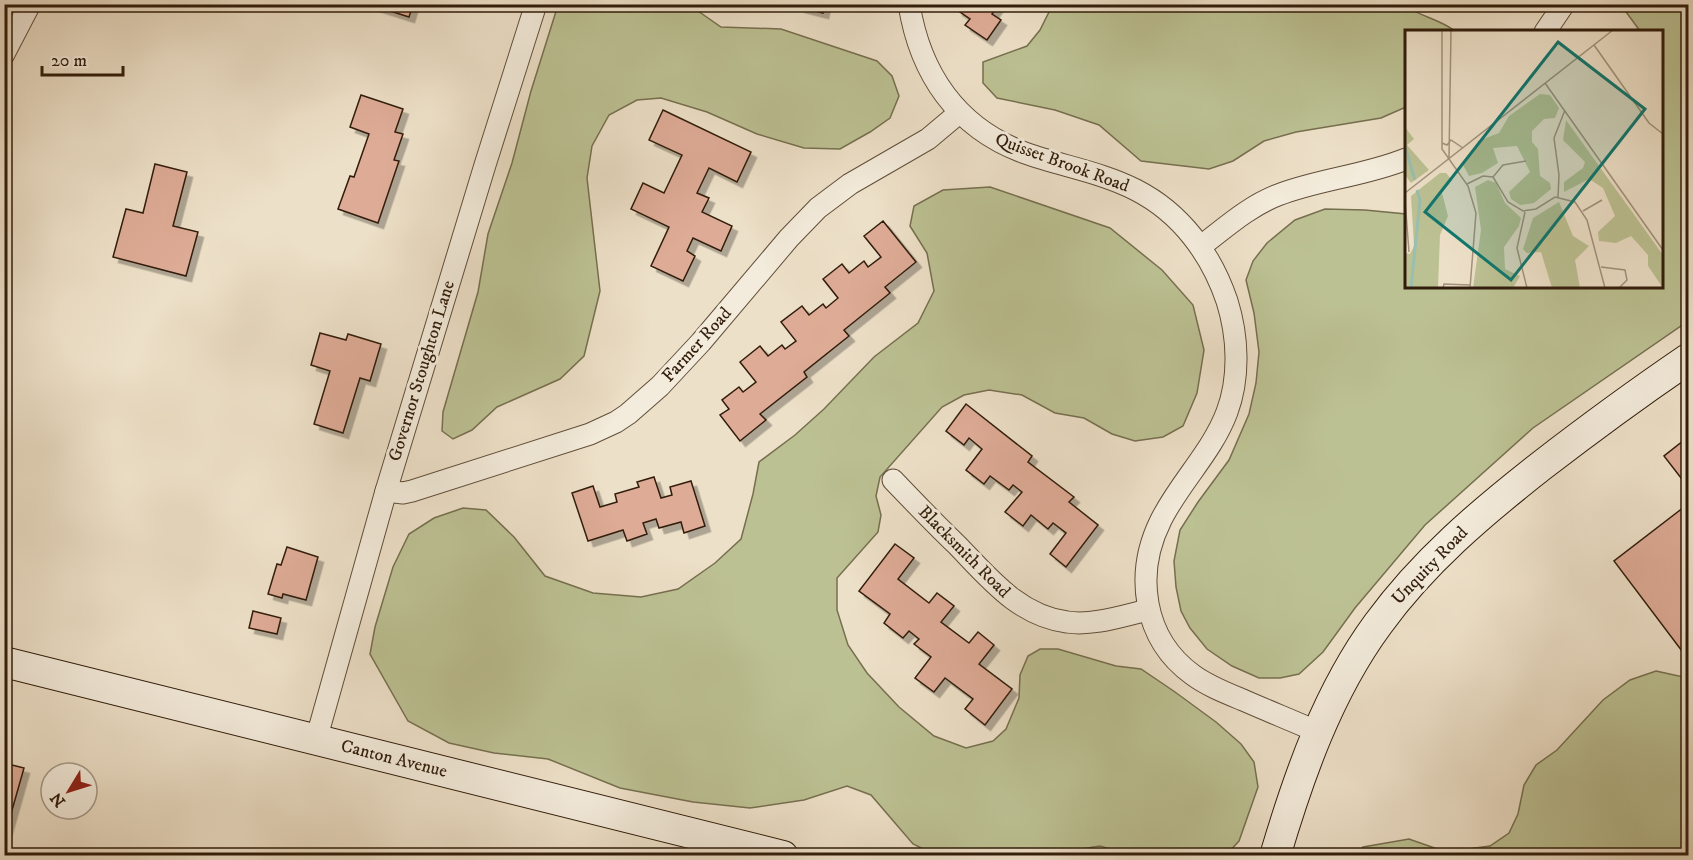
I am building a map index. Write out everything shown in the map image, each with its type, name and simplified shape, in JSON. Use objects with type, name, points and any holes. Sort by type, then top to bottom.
[{"type":"main road","name":"Unquity Road","points":[[1275,855],[1318,732],[1340,685],[1377,625],[1398,598],[1436,556],[1524,479],[1602,420],[1689,359]]},
{"type":"main road","name":"Canton Avenue","points":[[4,662],[783,855]]},
{"type":"street","points":[[4,54],[30,4]]},
{"type":"street","name":"Governor Stoughton Lane","points":[[316,740],[386,491],[536,4]]},
{"type":"street","name":"Quisset Brook Road","points":[[909,4],[912,24],[927,64],[947,98],[973,126],[1008,146],[1119,182],[1138,191],[1172,215],[1201,246],[1219,282],[1233,322],[1235,377],[1221,426],[1167,508],[1156,530],[1147,574],[1148,610],[1160,640],[1169,654],[1194,676],[1318,732]]},
{"type":"street","points":[[1546,30],[1564,4]]},
{"type":"street","name":"Farmer Road","points":[[386,491],[403,493],[412,491],[590,434],[616,422],[660,386],[818,208],[850,183],[928,139],[959,113]]},
{"type":"street","points":[[1201,246],[1246,213],[1276,196],[1375,171],[1405,160]]},
{"type":"street","name":"Blacksmith Road","points":[[892,480],[998,587],[1025,608],[1053,620],[1083,623],[1148,610]]},
{"type":"green space","points":[[1053,4],[1404,5],[1453,30],[1405,30],[1405,107],[1381,118],[1296,132],[1264,141],[1233,161],[1209,169],[1141,161],[1099,125],[1055,110],[997,98],[983,83],[983,62],[1027,46],[1040,30]]},
{"type":"green space","points":[[558,5],[694,5],[698,11],[721,27],[781,29],[877,61],[892,76],[899,96],[890,118],[840,149],[804,148],[757,134],[707,112],[661,98],[637,100],[609,115],[592,146],[587,178],[600,291],[584,356],[560,379],[497,407],[472,430],[453,439],[442,431],[443,412],[478,292],[488,234],[512,163],[531,91]]},
{"type":"green space","points":[[1621,5],[1688,5],[1688,321],[1533,428],[1425,525],[1355,608],[1323,652],[1299,674],[1280,678],[1259,678],[1232,666],[1207,649],[1190,628],[1181,611],[1174,561],[1180,530],[1229,460],[1249,414],[1256,383],[1259,352],[1254,313],[1246,280],[1253,261],[1267,243],[1295,220],[1325,209],[1365,210],[1405,214],[1405,288],[1663,288],[1663,30],[1639,30]]},
{"type":"green space","points":[[990,187],[1110,228],[1162,270],[1193,305],[1204,350],[1197,393],[1183,426],[1163,437],[1135,441],[1112,434],[1084,418],[1055,413],[1022,395],[989,390],[964,395],[942,407],[880,477],[876,496],[881,515],[878,532],[837,578],[837,610],[848,645],[867,673],[899,707],[934,736],[966,748],[993,741],[1006,729],[1019,698],[1020,675],[1028,656],[1040,649],[1058,649],[1116,666],[1141,669],[1216,722],[1241,744],[1254,762],[1258,787],[1239,841],[1226,855],[1132,855],[1100,846],[1050,855],[936,855],[913,844],[871,795],[847,786],[804,800],[750,808],[693,802],[620,788],[548,759],[494,753],[449,743],[408,721],[370,654],[375,627],[393,567],[409,534],[434,518],[463,508],[486,510],[514,537],[545,576],[593,593],[641,597],[678,589],[715,563],[741,539],[759,462],[795,435],[824,409],[874,357],[918,323],[934,291],[927,253],[910,226],[914,206],[943,190]]},
{"type":"green space","points":[[1656,671],[1688,678],[1688,855],[1354,855],[1363,847],[1409,839],[1446,852],[1490,846],[1509,833],[1518,814],[1524,785],[1536,765],[1557,750],[1603,700],[1630,680]]},
{"type":"building","points":[[368,4],[413,4],[409,17]]},
{"type":"building","points":[[799,4],[825,4],[823,13],[799,7]]},
{"type":"building","points":[[960,4],[999,4],[992,14],[1001,20],[987,40],[965,25],[970,19],[957,10]]},
{"type":"building","points":[[361,95],[403,109],[395,132],[403,134],[394,160],[399,161],[378,223],[338,209],[350,176],[354,177],[369,134],[350,127]]},
{"type":"building","points":[[663,110],[751,152],[737,182],[709,168],[697,193],[709,198],[702,212],[732,226],[721,251],[693,238],[687,251],[695,256],[683,281],[651,266],[669,227],[631,209],[643,183],[664,193],[682,155],[649,140]]},
{"type":"building","points":[[155,164],[187,172],[173,226],[198,232],[186,276],[113,257],[126,209],[143,213]]},
{"type":"building","points":[[883,221],[916,262],[885,287],[890,293],[844,330],[849,336],[804,372],[807,377],[760,414],[766,420],[740,441],[720,415],[729,409],[722,400],[739,387],[743,392],[756,382],[740,362],[760,346],[768,356],[782,345],[785,349],[796,341],[781,322],[802,306],[809,315],[823,304],[826,308],[838,298],[823,279],[842,264],[849,273],[864,261],[868,267],[881,257],[864,236]]},
{"type":"building","points":[[320,333],[346,340],[348,334],[381,344],[370,381],[360,378],[343,433],[314,424],[330,371],[311,365]]},
{"type":"building","points":[[966,404],[1032,456],[1028,462],[1074,497],[1069,502],[1098,525],[1066,567],[1050,554],[1066,533],[1053,523],[1048,529],[1031,515],[1023,526],[1005,512],[1022,492],[1013,485],[1009,490],[990,476],[984,484],[966,470],[982,449],[969,438],[964,445],[946,431]]},
{"type":"building","points":[[1688,437],[1688,487],[1664,456]]},
{"type":"building","points":[[654,477],[661,498],[672,495],[670,487],[691,481],[705,526],[684,533],[681,522],[659,528],[656,519],[643,523],[647,534],[627,541],[623,530],[588,541],[572,493],[593,486],[600,507],[617,502],[615,494],[639,487],[637,482]]},
{"type":"building","points":[[1688,504],[1688,659],[1614,561]]},
{"type":"building","points":[[895,544],[914,558],[898,579],[929,603],[937,593],[954,606],[941,622],[969,643],[978,632],[994,645],[979,664],[1012,689],[985,725],[965,709],[973,699],[945,678],[934,692],[915,678],[931,657],[914,644],[919,639],[909,631],[903,638],[884,623],[890,614],[859,591]]},
{"type":"building","points":[[287,547],[318,557],[306,600],[283,594],[282,598],[268,594],[277,564],[281,565]]},
{"type":"building","points":[[253,611],[281,618],[277,634],[249,628]]},
{"type":"building","points":[[4,763],[24,768],[5,835],[4,835]]}]
